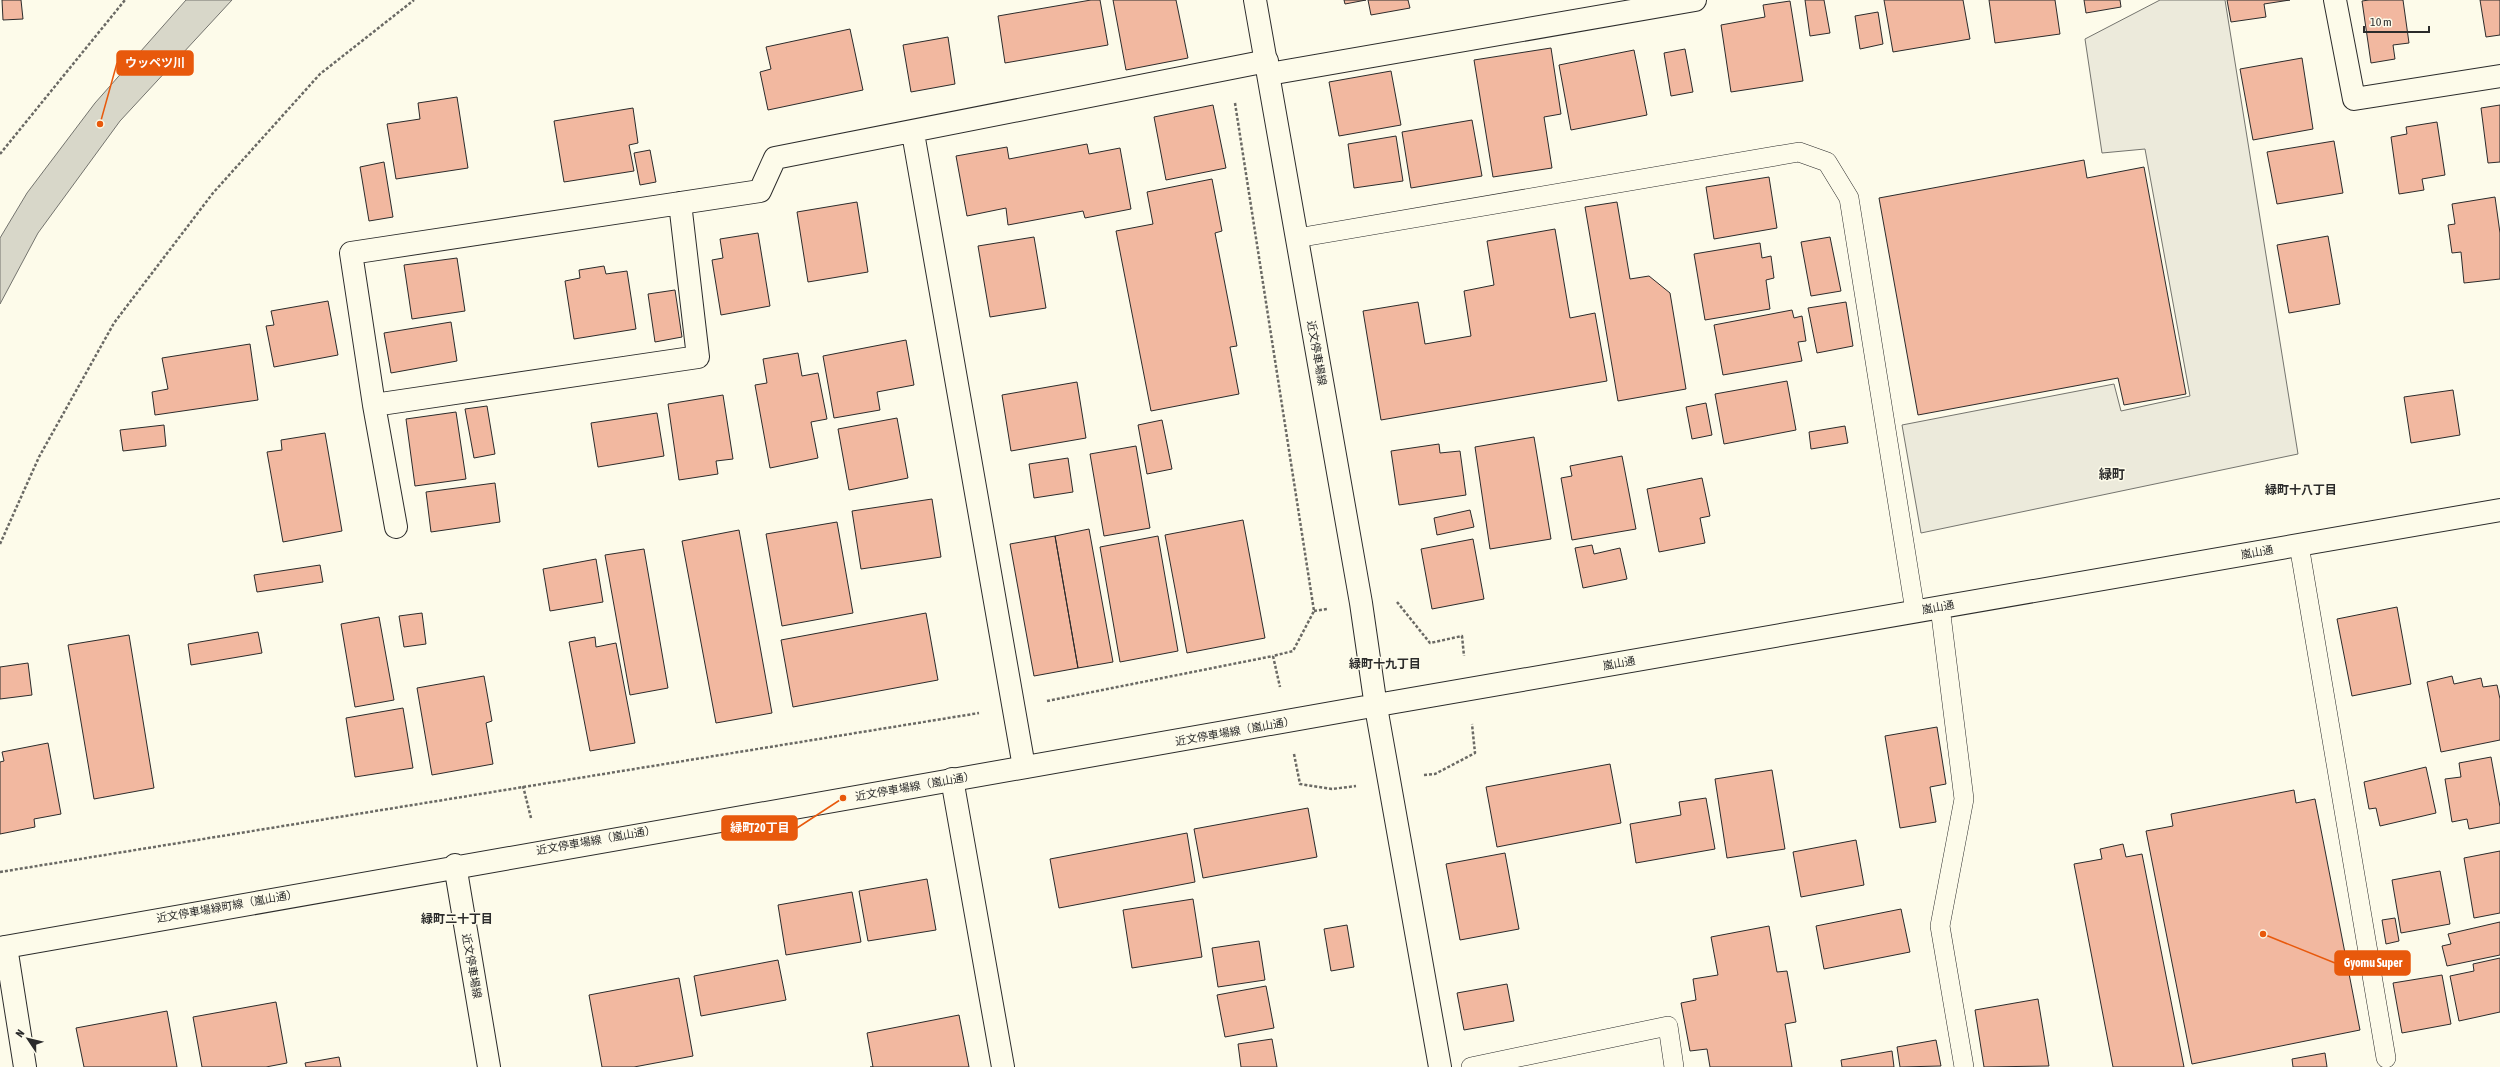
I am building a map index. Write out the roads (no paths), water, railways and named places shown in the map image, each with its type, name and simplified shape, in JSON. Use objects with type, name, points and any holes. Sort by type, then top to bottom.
[{"type":"street","name":"近文停車場線","points":[[1255,0],[1361,602],[1376,707],[1440,1067]]},
{"type":"street","points":[[396,527],[374,405],[351,253],[760,192],[775,158],[912,133],[1230,69],[1268,68],[1695,0]]},
{"type":"street","points":[[2335,0],[2354,99],[2500,76]]},
{"type":"street","points":[[912,133],[1012,708],[1024,767]]},
{"type":"street","points":[[374,405],[698,357],[680,203]]},
{"type":"street","name":"嵐山通","points":[[1376,707],[1915,611],[2299,545],[2499,513]]},
{"type":"street","name":"近文停車場線（嵐山通）","points":[[455,865],[1376,707]]},
{"type":"street","points":[[952,779],[1003,1067]]},
{"type":"street","name":"近文停車場線","points":[[455,865],[490,1067]]},
{"type":"street","name":"近文停車場緑町線（嵐山通）","points":[[3,947],[455,865]]},
{"type":"street","points":[[3,947],[25,1067]]},
{"type":"lane","points":[[1297,238],[1799,152],[1827,162],[1849,198],[1915,611]]},
{"type":"lane","points":[[2299,545],[2386,1058]]},
{"type":"lane","points":[[1940,607],[1964,799],[1940,926],[1964,1067]]},
{"type":"lane","points":[[1471,1067],[1668,1026],[1674,1067]]},
{"type":"place","name":"ウッペツ川","points":[[100,124]]},
{"type":"place","name":"緑町20丁目","points":[[843,798]]},
{"type":"place","name":"Gyomu Super","points":[[2263,934]]},
{"type":"district","name":"緑町","points":[[2112,474]]},
{"type":"district","name":"緑町十八丁目","points":[[2301,490]]},
{"type":"district","name":"緑町十九丁目","points":[[1385,664]]},
{"type":"district","name":"緑町二十丁目","points":[[457,919]]}]
